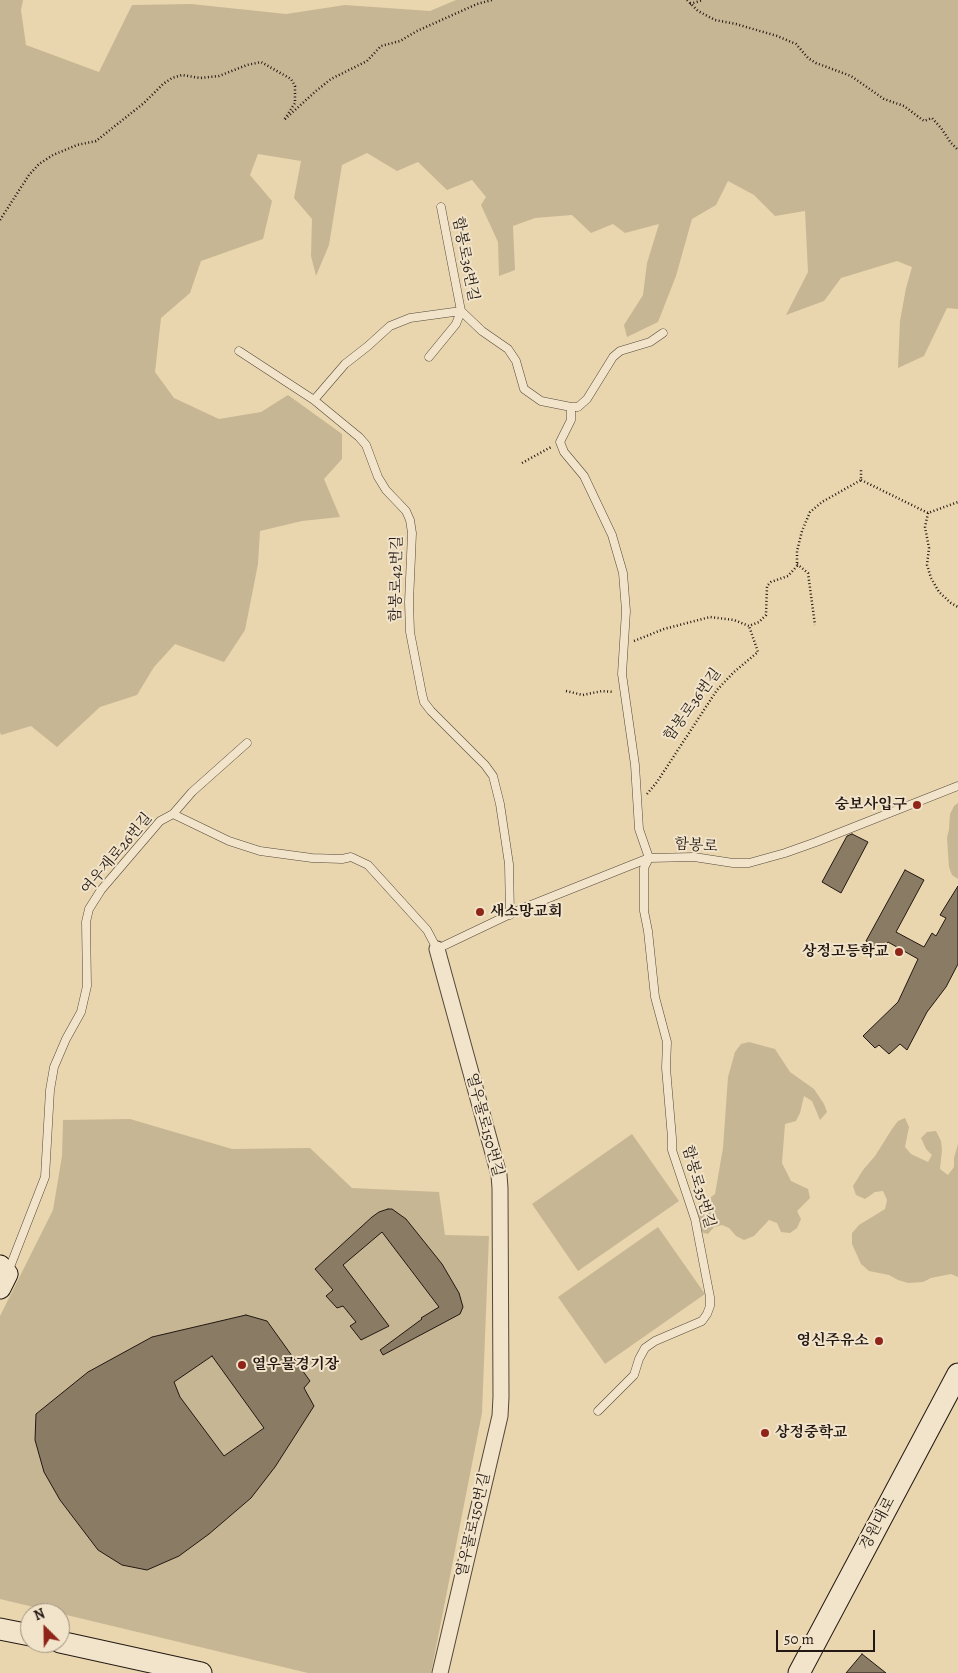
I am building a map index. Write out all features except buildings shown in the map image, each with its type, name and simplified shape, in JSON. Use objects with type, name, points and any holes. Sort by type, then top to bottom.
[{"type":"main road","name":"경원대로","points":[[799,1673],[958,1374]]},
{"type":"main road","points":[[0,1629],[20,1633]]},
{"type":"main road","points":[[70,1645],[161,1669],[201,1673]]},
{"type":"street","name":"열우물로150번길","points":[[437,949],[499,1175],[501,1397],[500,1416],[440,1673]]},
{"type":"lane","name":"함봉로36번길","points":[[441,207],[462,311],[482,331],[508,349],[516,362],[524,389],[542,400],[571,407]]},
{"type":"lane","points":[[430,357],[456,324],[462,311]]},
{"type":"lane","points":[[314,400],[345,364],[390,326],[410,318],[462,311]]},
{"type":"lane","points":[[649,858],[639,829],[634,757],[622,674],[626,611],[623,573],[612,536],[584,476],[564,452],[560,442],[571,420],[571,407],[578,407],[587,399],[613,357],[620,351],[650,342],[663,333]]},
{"type":"lane","name":"함봉로42번길","points":[[239,351],[314,400],[362,441],[366,445],[378,477],[386,490],[406,511],[412,533],[409,602],[410,632],[424,702],[485,765],[492,776],[500,804],[509,864],[510,915]]},
{"type":"lane","name":"여우재로26번길","points":[[2,1276],[45,1177],[50,1090],[54,1067],[80,1012],[87,986],[86,922],[89,909],[101,890],[160,821],[173,814],[192,792],[247,743]]},
{"type":"lane","name":"함봉로","points":[[437,949],[521,909],[649,858],[694,857],[733,863],[749,863],[785,854],[958,786]]},
{"type":"lane","name":"열우물로150번길","points":[[173,814],[229,841],[260,852],[312,858],[342,859],[351,857],[368,865],[427,930],[437,949]]},
{"type":"lane","name":"함봉로35번길","points":[[598,1411],[634,1375],[639,1358],[645,1348],[654,1341],[702,1321],[710,1306],[710,1297],[695,1219],[672,1150],[666,1042],[655,997],[644,911],[644,868],[649,858]]},
{"type":"path","points":[[0,220],[29,175],[39,164],[53,155],[77,145],[96,141],[172,78],[182,75],[200,78],[219,76],[247,65],[261,62],[291,79],[295,86],[294,103],[284,120],[331,79],[367,61],[381,46],[400,41],[417,31],[477,4],[492,0]]},
{"type":"path","points":[[687,0],[698,11],[715,20],[736,24],[796,44],[808,58],[816,63],[850,76],[884,99],[904,106],[924,121],[932,118],[958,150]]},
{"type":"path","points":[[690,4],[703,0]]},
{"type":"path","points":[[522,463],[560,442]]},
{"type":"path","points":[[861,468],[861,480]]},
{"type":"path","points":[[623,645],[664,629],[710,617],[734,620],[749,626],[760,622],[766,615],[767,586],[771,582],[788,576],[797,564],[797,551],[802,531],[810,512],[822,502],[861,480]]},
{"type":"path","points":[[861,480],[928,513],[958,502]]},
{"type":"path","points":[[928,513],[924,527],[929,548],[927,566],[939,592],[958,607]]},
{"type":"path","points":[[797,564],[808,573],[815,625]]},
{"type":"path","name":"함봉로36번길","points":[[637,800],[646,794],[657,782],[717,690],[734,672],[758,652],[749,626]]},
{"type":"path","points":[[566,691],[583,695],[602,691],[625,692]]},
{"type":"shaded area","points":[[0,0],[23,0],[21,10],[26,45],[99,72],[132,5],[191,4],[286,14],[345,5],[430,11],[456,0],[958,0],[958,309],[947,308],[924,356],[898,368],[900,321],[912,267],[897,261],[841,278],[824,301],[786,315],[808,272],[805,211],[775,216],[754,195],[728,181],[716,205],[692,219],[676,276],[658,322],[627,337],[624,325],[643,295],[647,263],[659,224],[625,233],[613,224],[591,233],[572,215],[535,218],[513,226],[515,270],[499,276],[498,242],[481,205],[486,197],[472,180],[447,190],[418,162],[397,171],[367,153],[342,165],[329,245],[316,276],[311,256],[312,219],[294,198],[301,161],[258,154],[250,175],[272,201],[263,239],[201,261],[190,293],[161,318],[155,372],[174,398],[219,419],[261,412],[288,395],[342,434],[342,459],[324,479],[340,517],[302,521],[260,531],[258,564],[245,630],[224,662],[175,644],[154,667],[137,695],[100,707],[57,747],[31,726],[1,735]]},
{"type":"shaded area","points":[[958,803],[958,879],[952,875],[949,867],[947,838],[950,814]]},
{"type":"shaded area","points":[[749,1042],[775,1049],[790,1072],[814,1089],[827,1112],[820,1120],[812,1101],[804,1096],[796,1121],[785,1124],[782,1163],[791,1181],[808,1189],[810,1198],[797,1211],[801,1219],[797,1228],[790,1233],[781,1232],[777,1223],[769,1220],[754,1236],[744,1240],[722,1225],[714,1227],[708,1234],[697,1231],[692,1212],[715,1194],[723,1148],[728,1077],[735,1052],[741,1044]]},
{"type":"shaded area","points":[[905,1118],[909,1127],[905,1147],[911,1154],[928,1162],[932,1155],[926,1149],[921,1138],[927,1132],[936,1131],[941,1141],[942,1150],[940,1169],[948,1175],[954,1167],[954,1158],[958,1144],[958,1277],[951,1274],[931,1278],[923,1282],[908,1283],[889,1275],[869,1271],[861,1264],[852,1244],[852,1233],[859,1225],[885,1209],[887,1200],[883,1191],[875,1192],[865,1199],[856,1195],[853,1186],[898,1121]]},
{"type":"shaded area","name":"열우물경기장","points":[[130,1119],[232,1149],[310,1148],[352,1188],[439,1192],[445,1235],[489,1236],[482,1413],[431,1673],[308,1673],[70,1616],[70,1603],[20,1604],[0,1599],[0,1316],[53,1210],[62,1156],[63,1120]]},
{"type":"shaded area","points":[[632,1134],[679,1201],[578,1271],[532,1204]]},
{"type":"shaded area","points":[[658,1227],[705,1294],[605,1364],[558,1297]]},
{"type":"place","name":"숭보사입구","points":[[917,805]]},
{"type":"place","name":"새소망교회","points":[[480,912]]},
{"type":"place","name":"상정고등학교","points":[[899,952]]},
{"type":"place","name":"영신주유소","points":[[879,1341]]},
{"type":"place","name":"열우물경기장","points":[[242,1365]]},
{"type":"place","name":"상정중학교","points":[[765,1433]]}]
